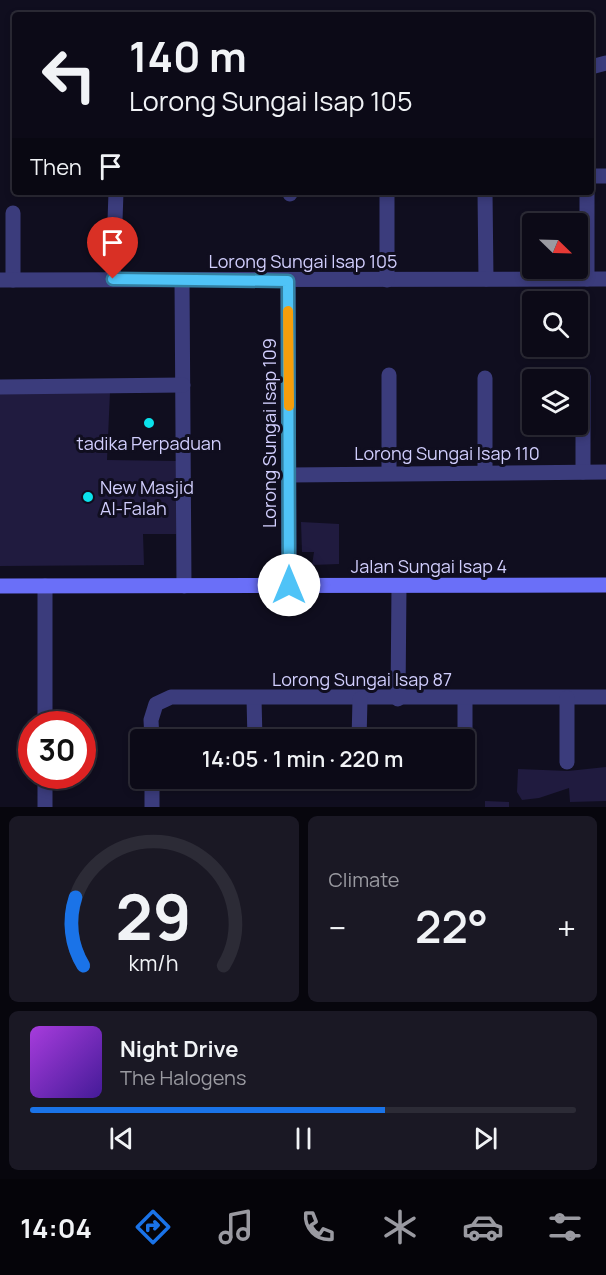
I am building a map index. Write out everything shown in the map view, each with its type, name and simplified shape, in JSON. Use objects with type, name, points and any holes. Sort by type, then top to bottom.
[{"type":"street","points":[[113,279],[116,195]]},
{"type":"street","points":[[387,195],[387,280]]},
{"type":"street","points":[[485,195],[486,279]]},
{"type":"street","points":[[587,195],[587,213]]},
{"type":"street","points":[[7,280],[13,213]]},
{"type":"street","name":"Lorong Sungai Isap 105","points":[[7,280],[522,279]]},
{"type":"street","name":"Lorong Sungai Isap 105","points":[[588,279],[606,279]]},
{"type":"street","points":[[182,280],[184,586]]},
{"type":"street","name":"Lorong Sungai Isap 109","points":[[288,281],[289,585]]},
{"type":"street","points":[[389,375],[389,472]]},
{"type":"street","points":[[485,378],[486,472]]},
{"type":"street","points":[[0,387],[183,386]]},
{"type":"street","points":[[583,435],[583,472]]},
{"type":"street","name":"Lorong Sungai Isap 110","points":[[289,474],[606,472]]},
{"type":"street","name":"Jalan Sungai Isap 4","points":[[0,586],[606,585]]},
{"type":"street","points":[[45,586],[45,711]]},
{"type":"street","points":[[398,699],[399,586]]},
{"type":"street","name":"Lorong Sungai Isap 87","points":[[152,729],[153,712],[156,704],[163,698],[606,697]]},
{"type":"street","points":[[254,698],[255,729]]},
{"type":"street","points":[[567,698],[567,762]]},
{"type":"street","points":[[359,729],[360,699]]},
{"type":"street","points":[[465,699],[465,729]]},
{"type":"street","points":[[45,789],[45,807]]},
{"type":"street","points":[[152,789],[152,807]]},
{"type":"building","name":"New Masjid Al-Falah","points":[[110,392],[107,460],[176,461],[176,534],[143,534],[144,565],[0,566],[0,393]]},
{"type":"building","points":[[301,522],[339,524],[339,564],[312,565],[314,552],[302,552]]},
{"type":"building","points":[[606,767],[606,801],[570,802],[569,788],[539,798],[522,800],[517,792],[518,769],[568,771]]},
{"type":"building","points":[[485,801],[509,802],[509,807],[485,807]]},
{"type":"slow traffic","points":[[288,311],[289,406]]},
{"type":"place","name":"tadika Perpaduan","points":[[149,423]]},
{"type":"place","name":"New Masjid Al-Falah","points":[[88,497]]},
{"type":"route","points":[[113,279],[288,281],[289,585]]}]
